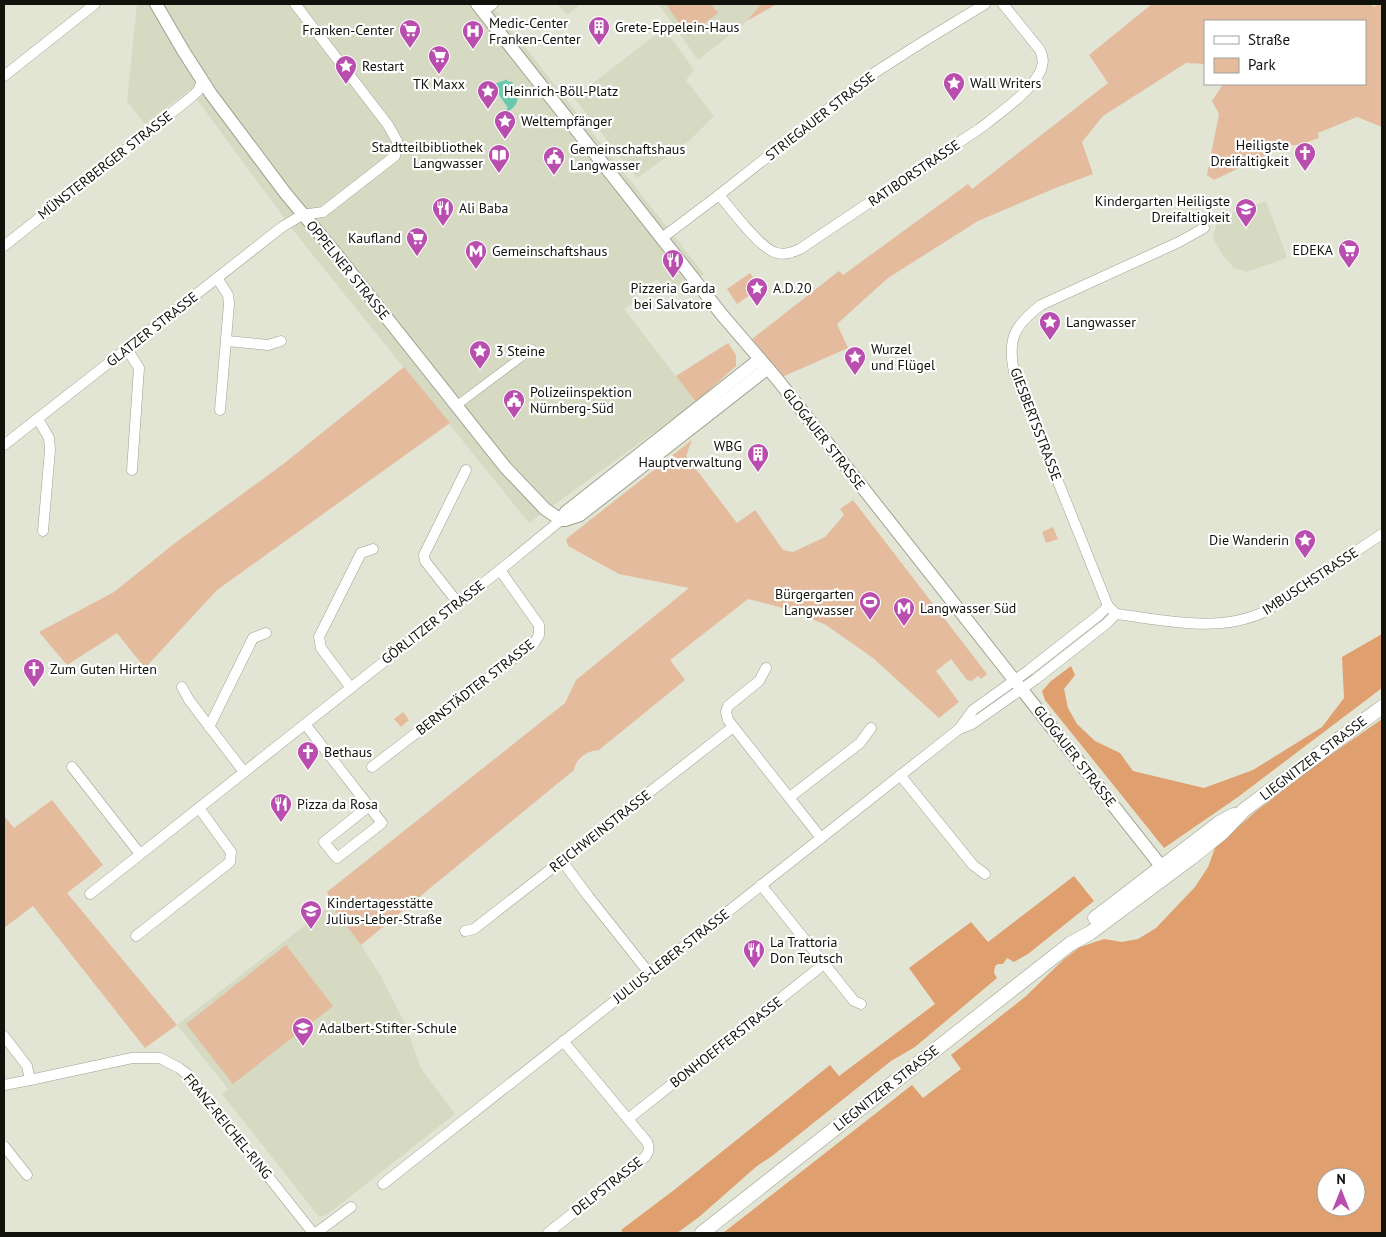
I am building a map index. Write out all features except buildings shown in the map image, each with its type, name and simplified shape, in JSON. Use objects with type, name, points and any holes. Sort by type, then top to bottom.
[{"type":"main road","name":"LIEGNITZER STRASSE","points":[[702,1233],[1070,944],[1085,927],[1164,871],[1218,823],[1244,810],[1382,707]]},
{"type":"street","points":[[4,76],[96,4]]},
{"type":"street","name":"OPPELNER STRASSE","points":[[156,4],[202,81],[237,132],[302,215],[333,250],[514,477],[545,508],[561,520]]},
{"type":"street","points":[[295,4],[388,125],[397,141],[395,156],[324,212],[302,215]]},
{"type":"street","name":"STRIEGAUER STRASSE","points":[[662,238],[871,75],[984,4]]},
{"type":"street","name":"RATIBORSTRASSE","points":[[718,195],[763,246],[776,253],[789,254],[800,249],[979,129],[1002,112],[1037,78],[1043,59],[1040,50],[1003,4]]},
{"type":"street","name":"GLOGAUER STRASSE","points":[[484,6],[723,316],[764,364],[1164,871]]},
{"type":"street","name":"MÜNSTERBERGER STRASSE","points":[[4,246],[189,99],[198,91],[202,81]]},
{"type":"street","name":"GLATZER STRASSE","points":[[4,445],[282,227],[302,215]]},
{"type":"street","name":"GIESBERTSSTRASSE","points":[[1108,606],[1014,372],[1011,348],[1018,326],[1041,305],[1178,242],[1204,228]]},
{"type":"street","points":[[217,278],[228,295],[229,304],[220,410]]},
{"type":"street","points":[[227,341],[268,345],[281,341]]},
{"type":"street","points":[[127,349],[139,368],[132,470]]},
{"type":"street","points":[[456,406],[532,349]]},
{"type":"street","name":"GÖRLITZER STRASSE","points":[[90,894],[561,520],[570,520],[580,515],[764,364]]},
{"type":"street","points":[[38,419],[49,438],[50,450],[43,531]]},
{"type":"street","points":[[458,603],[425,561],[424,555],[466,470]]},
{"type":"street","name":"IMBUSCHSTRASSE","points":[[1116,614],[1211,625],[1232,623],[1254,617],[1273,607],[1382,534]]},
{"type":"street","points":[[351,688],[321,648],[319,637],[361,553],[373,549]]},
{"type":"street","name":"BERNSTÄDTER STRASSE","points":[[372,767],[535,642],[539,635],[539,625],[500,570]]},
{"type":"street","points":[[1108,606],[1116,614],[1106,624],[1018,684],[1029,670],[1108,606]]},
{"type":"street","points":[[209,726],[253,638],[266,632]]},
{"type":"street","points":[[766,668],[759,681],[728,706],[726,712],[732,727],[821,838]]},
{"type":"street","name":"JULIUS-LEBER-STRASSE","points":[[383,1184],[959,729],[973,710],[1018,684]]},
{"type":"street","points":[[182,687],[189,700],[244,772]]},
{"type":"street","points":[[305,724],[369,806],[382,823],[337,858],[324,842],[369,806]]},
{"type":"street","name":"REICHWEINSTRASSE","points":[[465,932],[474,930],[732,727]]},
{"type":"street","points":[[790,797],[860,743],[871,728]]},
{"type":"street","points":[[72,767],[140,854]]},
{"type":"street","points":[[900,774],[973,865],[985,874]]},
{"type":"street","points":[[136,936],[230,862],[231,852],[198,808]]},
{"type":"street","points":[[562,861],[650,973]]},
{"type":"street","points":[[761,885],[854,1001],[861,1004]]},
{"type":"street","name":"BONHOEFFERSTRASSE","points":[[628,1119],[824,964]]},
{"type":"street","points":[[4,1036],[27,1066],[30,1080]]},
{"type":"street","name":"DELPSTRASSE","points":[[548,1233],[649,1154],[647,1142],[563,1041]]},
{"type":"street","name":"FRANZ-REICHEL-RING","points":[[4,1085],[132,1058],[160,1058],[187,1074],[315,1233]]},
{"type":"street","points":[[4,1146],[27,1176]]},
{"type":"street","points":[[315,1233],[351,1207]]},
{"type":"shaded area","points":[[137,4],[491,4],[704,274],[684,288],[667,291],[657,279],[634,292],[637,301],[624,309],[696,402],[529,523],[296,234],[190,90],[145,124],[127,101]]},
{"type":"shaded area","points":[[557,4],[581,4],[567,15]]},
{"type":"shaded area","points":[[659,4],[761,4],[747,21],[698,60]]},
{"type":"shaded area","points":[[664,28],[694,70],[686,80],[714,116],[689,141],[637,178],[574,98]]},
{"type":"shaded area","points":[[507,79],[510,82],[513,81],[518,96],[512,109],[503,113],[508,108],[493,86]]},
{"type":"shaded area","name":"Kindergarten Heiligste Dreifaltigkeit","points":[[1266,201],[1286,258],[1247,272],[1234,268],[1222,254],[1213,238],[1218,218]]},
{"type":"shaded area","points":[[1382,634],[1382,688],[1238,797],[1164,848],[1045,700],[1042,691],[1051,681],[1071,666],[1075,675],[1064,689],[1068,708],[1077,724],[1095,741],[1120,753],[1133,771],[1204,788],[1253,770],[1322,727],[1344,698],[1342,657]]},
{"type":"shaded area","points":[[1382,719],[1382,1233],[723,1233],[912,1085],[923,1098],[961,1069],[951,1055],[1025,997],[1063,960],[1080,947],[1104,939],[1122,942],[1138,939],[1156,928],[1195,887],[1208,867],[1215,848],[1255,812],[1316,765]]},
{"type":"shaded area","points":[[1074,876],[1094,901],[1028,954],[1014,962],[1007,958],[1003,964],[995,966],[994,973],[997,978],[915,1047],[891,1061],[757,1166],[699,1217],[677,1233],[623,1233],[621,1230],[830,1065],[839,1076],[935,1004],[909,968],[971,922],[988,942]]},
{"type":"shaded area","name":"Adalbert-Stifter-Schule","points":[[331,905],[361,945],[380,975],[404,1021],[421,1068],[455,1114],[327,1215],[319,1217],[222,1094],[228,1089],[177,1025]]},
{"type":"green space","points":[[666,4],[711,4],[718,13],[688,36]]},
{"type":"green space","points":[[761,4],[777,4],[747,21]]},
{"type":"green space","points":[[1152,4],[1371,4],[1374,7],[1382,4],[1382,127],[1357,117],[1318,133],[1319,138],[1299,145],[1287,145],[1214,180],[1207,175],[1219,114],[1212,101],[1222,85],[1366,85],[1366,20],[1204,20],[1204,64],[1186,63],[1103,116],[1082,142],[1093,174],[978,221],[888,278],[837,324],[848,348],[782,377],[752,339],[839,271],[843,275],[968,184],[972,189],[1108,83],[1089,55]]},
{"type":"green space","points":[[750,273],[760,288],[737,304],[727,289]]},
{"type":"green space","points":[[728,343],[736,355],[736,366],[696,402],[676,376]]},
{"type":"green space","points":[[404,367],[450,423],[217,590],[145,668],[117,633],[67,665],[39,632],[114,592],[175,543],[282,465]]},
{"type":"green space","points":[[692,440],[686,456],[737,523],[755,510],[783,550],[793,552],[825,537],[844,515],[840,509],[853,500],[987,674],[981,679],[978,676],[972,681],[967,680],[951,659],[936,671],[959,702],[939,718],[873,658],[826,625],[791,610],[748,599],[670,660],[685,680],[599,750],[583,756],[577,762],[574,770],[361,945],[331,905],[327,892],[565,703],[576,680],[689,588],[619,574],[568,546],[566,539]]},
{"type":"green space","points":[[1053,527],[1058,539],[1046,543],[1042,532]]},
{"type":"green space","points":[[403,712],[409,720],[401,727],[394,719]]},
{"type":"green space","points":[[52,800],[103,865],[67,893],[177,1025],[145,1048],[33,906],[4,928],[4,816],[14,828]]},
{"type":"green space","points":[[286,945],[333,1006],[233,1084],[186,1024]]},
{"type":"place","name":"Grete-Eppelein-Haus","points":[[599,46]]},
{"type":"place","name":"Franken-Center","points":[[410,49]]},
{"type":"place","name":"Medic-Center Franken-Center","points":[[473,50]]},
{"type":"place","name":"TK Maxx","points":[[439,75]]},
{"type":"place","name":"Restart","points":[[346,85]]},
{"type":"place","name":"Wall Writers","points":[[954,102]]},
{"type":"place","name":"Heinrich-Böll-Platz","points":[[488,110]]},
{"type":"place","name":"Weltempfänger","points":[[505,140]]},
{"type":"place","name":"Heiligste Dreifaltigkeit","points":[[1305,172]]},
{"type":"place","name":"Stadtteilbibliothek Langwasser","points":[[499,174]]},
{"type":"place","name":"Gemeinschaftshaus Langwasser","points":[[554,176]]},
{"type":"place","name":"Ali Baba","points":[[443,227]]},
{"type":"place","name":"Kindergarten Heiligste Dreifaltigkeit","points":[[1246,228]]},
{"type":"place","name":"Kaufland","points":[[417,257]]},
{"type":"place","name":"EDEKA","points":[[1349,269]]},
{"type":"place","name":"Gemeinschaftshaus","points":[[476,270]]},
{"type":"place","name":"Pizzeria Garda bei Salvatore","points":[[673,279]]},
{"type":"place","name":"A.D.20","points":[[757,307]]},
{"type":"place","name":"Langwasser","points":[[1050,341]]},
{"type":"place","name":"3 Steine","points":[[480,370]]},
{"type":"place","name":"Wurzel und Flügel","points":[[855,376]]},
{"type":"place","name":"Polizeiinspektion Nürnberg-Süd","points":[[514,419]]},
{"type":"place","name":"WBG Hauptverwaltung","points":[[758,473]]},
{"type":"place","name":"Die Wanderin","points":[[1305,559]]},
{"type":"place","name":"Bürgergarten Langwasser","points":[[870,621]]},
{"type":"place","name":"Langwasser Süd","points":[[904,627]]},
{"type":"place","name":"Zum Guten Hirten","points":[[34,688]]},
{"type":"place","name":"Bethaus","points":[[308,771]]},
{"type":"place","name":"Pizza da Rosa","points":[[281,823]]},
{"type":"place","name":"Kindertagesstätte Julius-Leber-Straße","points":[[311,930]]},
{"type":"place","name":"La Trattoria Don Teutsch","points":[[754,969]]},
{"type":"place","name":"Adalbert-Stifter-Schule","points":[[303,1047]]}]
